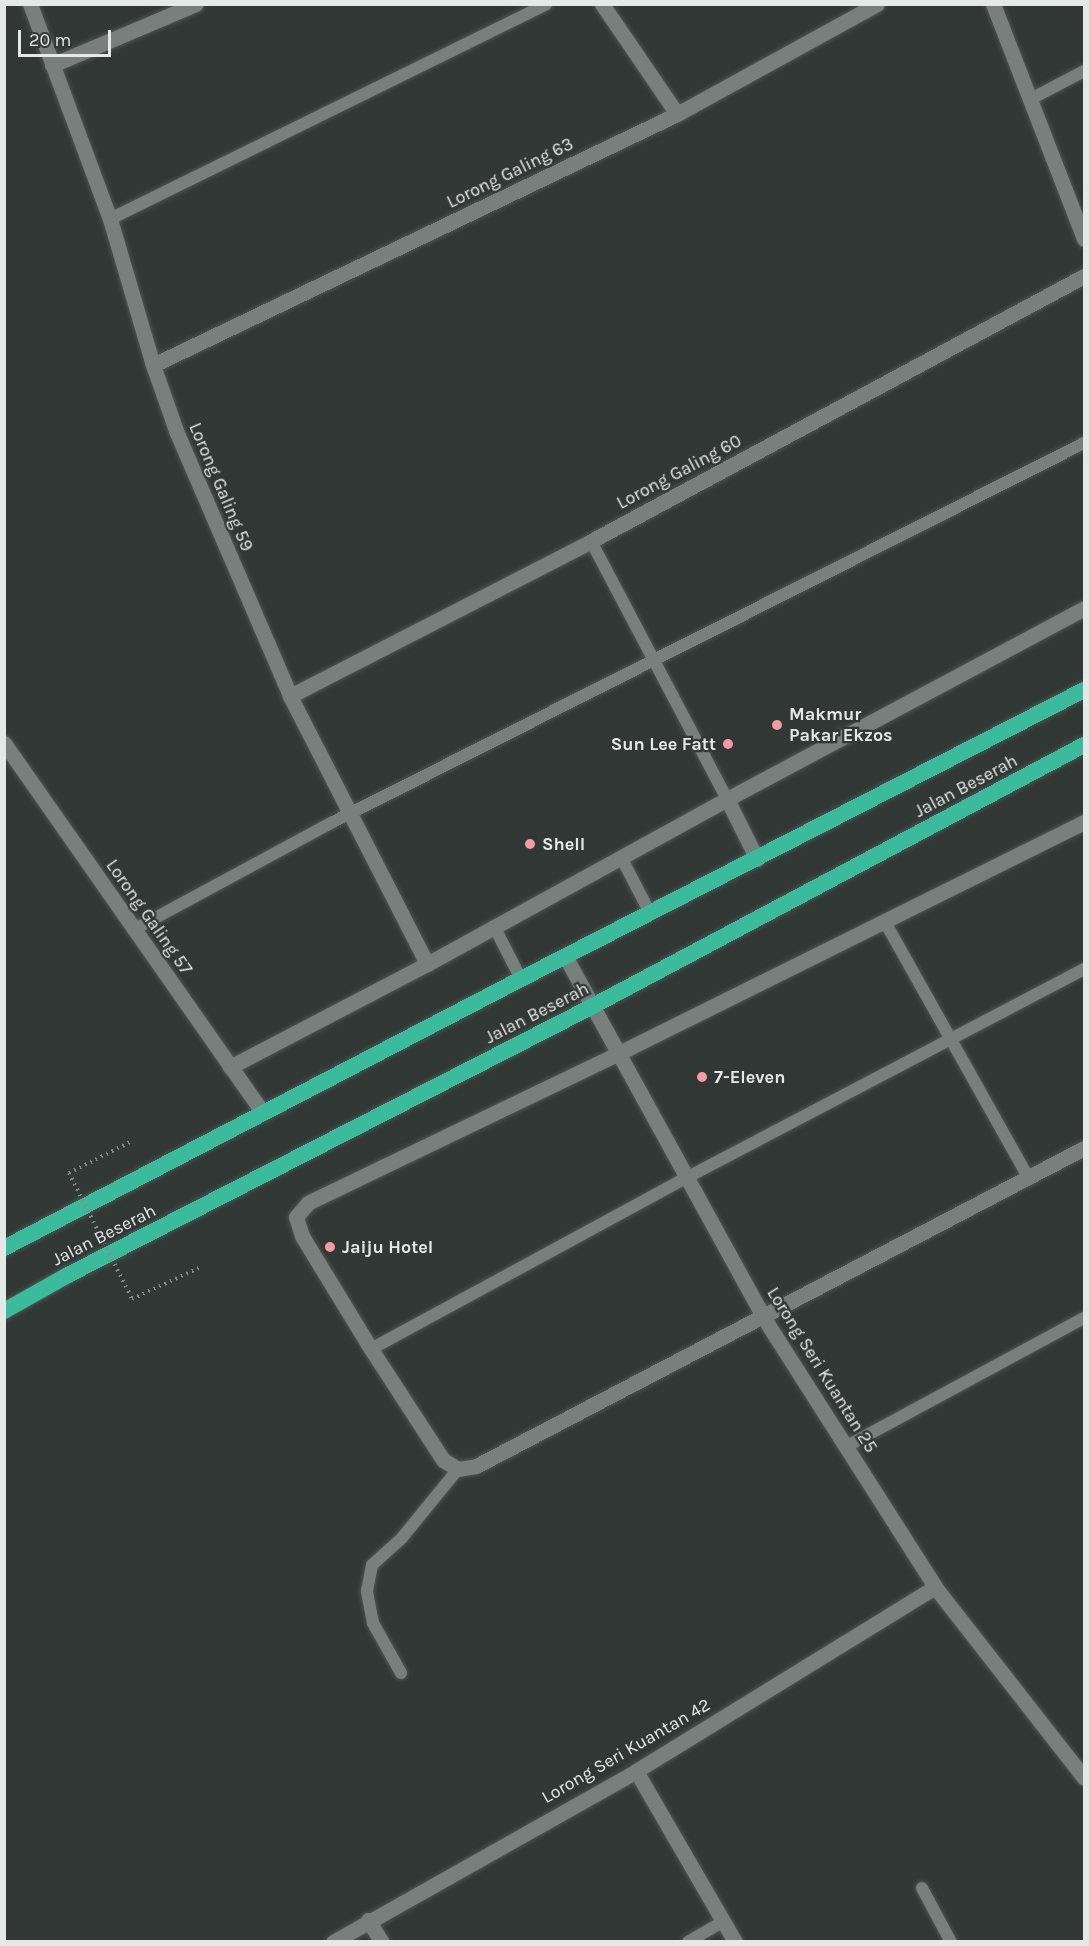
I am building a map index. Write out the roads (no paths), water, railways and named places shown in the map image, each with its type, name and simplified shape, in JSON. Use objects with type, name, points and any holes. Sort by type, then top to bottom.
[{"type":"highway","name":"Jalan Beserah","points":[[4,1248],[262,1112],[1084,690]]},
{"type":"highway","name":"Jalan Beserah","points":[[4,1311],[68,1275],[591,1007],[1084,745]]},
{"type":"street","name":"Lorong Galing 59","points":[[30,4],[110,219],[153,365],[177,433],[290,696],[427,964]]},
{"type":"street","points":[[52,65],[196,4]]},
{"type":"street","points":[[602,4],[677,114]]},
{"type":"street","name":"Lorong Galing 63","points":[[153,365],[677,114],[877,4]]},
{"type":"street","points":[[993,4],[1084,239]]},
{"type":"street","name":"Lorong Galing 60","points":[[290,696],[591,541],[1084,276]]},
{"type":"street","points":[[230,1067],[427,964],[621,856],[1084,608]]},
{"type":"street","name":"Lorong Galing 57","points":[[4,743],[262,1112]]},
{"type":"street","points":[[727,799],[757,859]]},
{"type":"street","points":[[1082,1154],[1028,1177],[476,1466],[458,1469],[443,1460],[371,1349],[302,1236],[296,1217],[308,1203],[617,1054],[1084,822]]},
{"type":"street","name":"Lorong Seri Kuantan 25","points":[[565,956],[762,1315],[935,1587],[1084,1778]]},
{"type":"street","name":"Lorong Seri Kuantan 42","points":[[333,1941],[636,1771],[935,1587]]},
{"type":"street","points":[[636,1771],[735,1941]]},
{"type":"street","points":[[368,1920],[382,1941]]},
{"type":"lane","points":[[110,219],[546,4]]},
{"type":"lane","points":[[1029,100],[1084,70]]},
{"type":"lane","points":[[133,930],[350,813],[1084,443]]},
{"type":"lane","points":[[591,541],[727,799]]},
{"type":"lane","points":[[621,856],[650,913]]},
{"type":"lane","points":[[885,921],[1028,1177]]},
{"type":"lane","points":[[494,926],[520,979]]},
{"type":"lane","points":[[371,1349],[686,1178],[1084,969]]},
{"type":"lane","points":[[847,1446],[1084,1318]]},
{"type":"lane","points":[[401,1673],[374,1623],[367,1591],[372,1565],[401,1539],[458,1469]]},
{"type":"lane","points":[[921,1888],[951,1941]]},
{"type":"lane","points":[[688,1941],[724,1921]]},
{"type":"place","name":"Makmur Pakar Ekzos","points":[[777,725]]},
{"type":"place","name":"Sun Lee Fatt","points":[[728,744]]},
{"type":"place","name":"Shell","points":[[530,844]]},
{"type":"place","name":"7-Eleven","points":[[702,1077]]},
{"type":"place","name":"Jaiju Hotel","points":[[330,1247]]}]
